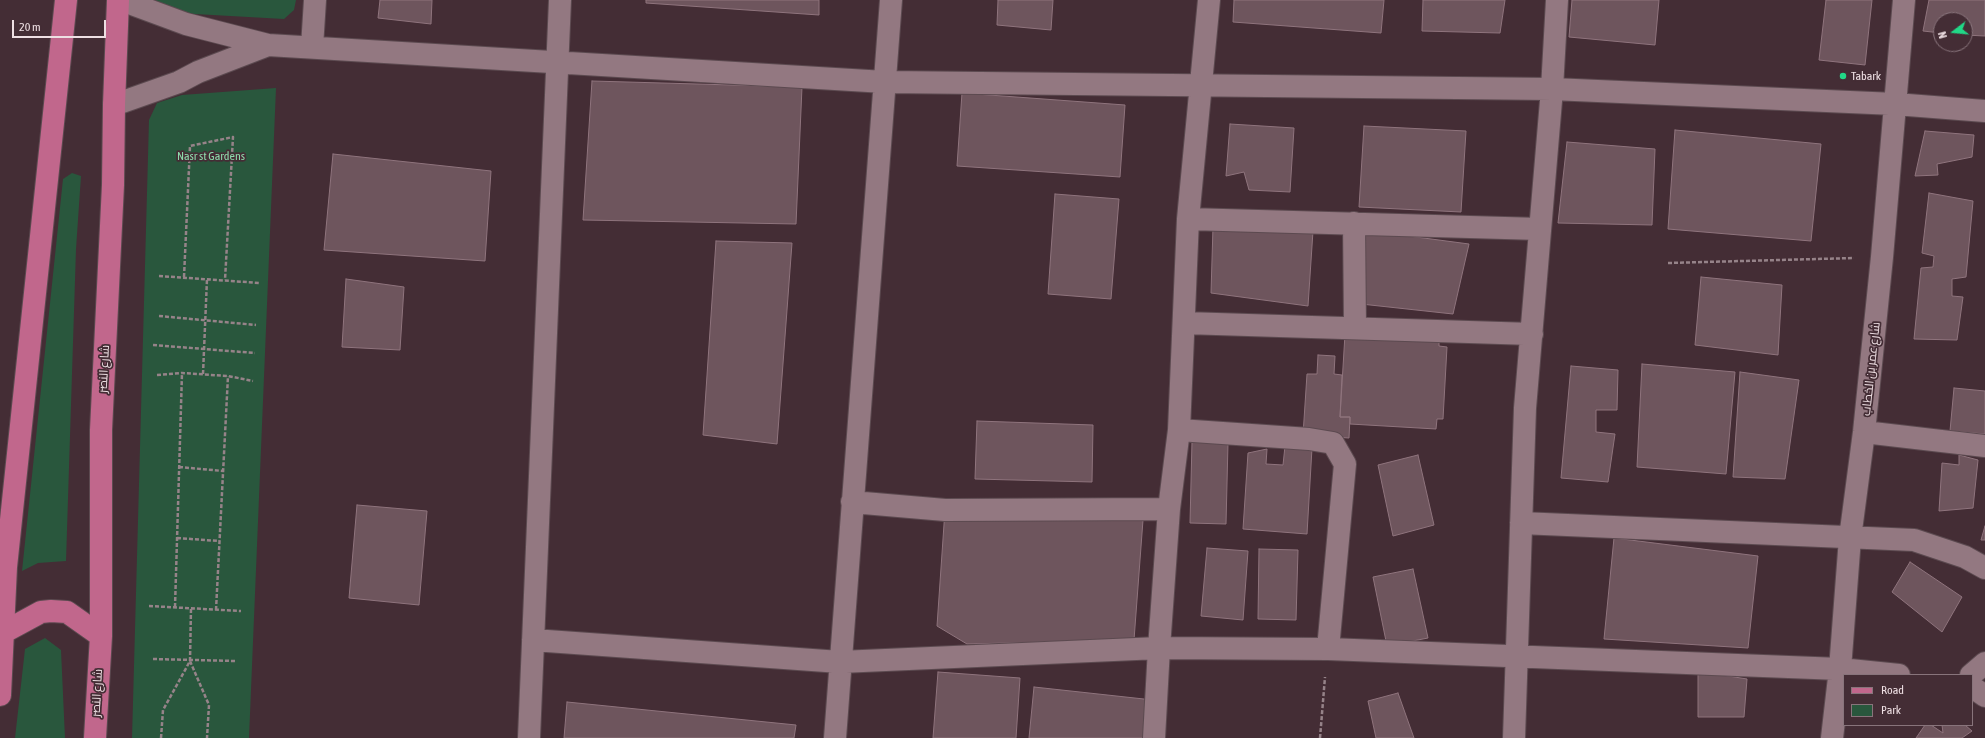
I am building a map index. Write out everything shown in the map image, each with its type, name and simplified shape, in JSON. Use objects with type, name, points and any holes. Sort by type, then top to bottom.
[{"type":"main road","points":[[0,695],[4,632],[3,566],[66,0]]},
{"type":"main road","name":"شارع النصر","points":[[95,738],[101,636],[101,430],[113,185],[114,105],[120,0]]},
{"type":"main road","points":[[4,632],[41,612],[51,611],[67,612],[101,636]]},
{"type":"street","points":[[120,0],[186,24],[268,45],[556,61],[885,82],[1552,89],[1895,104],[1985,110]]},
{"type":"street","points":[[312,47],[315,0]]},
{"type":"street","points":[[529,738],[556,61],[560,0]]},
{"type":"street","points":[[835,738],[891,0]]},
{"type":"street","points":[[1154,738],[1159,648],[1170,510],[1179,430],[1188,219],[1209,0]]},
{"type":"street","points":[[1514,738],[1525,408],[1552,89],[1557,0]]},
{"type":"street","name":"شارع عمر بن الخطاب","points":[[1832,738],[1840,669],[1850,538],[1864,432],[1882,257],[1904,0]]},
{"type":"street","points":[[114,105],[179,82],[198,72],[268,45]]},
{"type":"street","points":[[1188,219],[1540,229]]},
{"type":"street","points":[[1354,223],[1355,327]]},
{"type":"street","points":[[1184,323],[1355,327],[1532,334]]},
{"type":"street","points":[[1179,430],[1309,438],[1334,443],[1344,464],[1328,650]]},
{"type":"street","points":[[1864,432],[1985,446]]},
{"type":"street","points":[[852,502],[945,510],[1170,510]]},
{"type":"street","points":[[1521,523],[1914,540],[1965,556],[1985,568]]},
{"type":"street","points":[[533,640],[840,662],[1159,648],[1328,650],[1840,669],[1889,674]]},
{"type":"street","points":[[1972,674],[1985,663]]},
{"type":"street","points":[[1973,688],[1985,696]]},
{"type":"path","points":[[184,277],[190,146],[233,137],[225,280]]},
{"type":"path","points":[[1668,263],[1882,257]]},
{"type":"path","points":[[160,276],[260,283]]},
{"type":"path","points":[[203,374],[207,279]]},
{"type":"path","points":[[159,316],[256,325]]},
{"type":"path","points":[[153,345],[255,352]]},
{"type":"path","points":[[175,607],[182,372]]},
{"type":"path","points":[[157,375],[182,372],[228,376],[253,381]]},
{"type":"path","points":[[216,610],[228,376]]},
{"type":"path","points":[[179,467],[223,471]]},
{"type":"path","points":[[177,538],[219,541]]},
{"type":"path","points":[[150,606],[241,611]]},
{"type":"path","points":[[191,608],[190,661],[208,705],[207,738]]},
{"type":"path","points":[[1320,738],[1328,650]]},
{"type":"path","points":[[153,659],[236,661]]},
{"type":"path","points":[[161,738],[163,710],[190,661]]},
{"type":"green space","points":[[153,0],[296,0],[294,10],[284,19],[177,13],[159,6]]},
{"type":"green space","name":"Nasr st Gardens","points":[[276,88],[249,738],[132,738],[149,120],[157,103],[182,95]]},
{"type":"green space","points":[[72,173],[81,176],[76,249],[66,561],[38,563],[22,571],[63,179]]},
{"type":"green space","points":[[45,638],[61,650],[65,738],[15,738],[25,649]]},
{"type":"building","points":[[380,0],[432,0],[431,24],[378,18]]},
{"type":"building","points":[[646,0],[819,0],[819,15],[646,3]]},
{"type":"building","points":[[998,0],[1053,0],[1051,30],[997,25]]},
{"type":"building","points":[[1234,0],[1384,0],[1381,33],[1233,22]]},
{"type":"building","points":[[1423,0],[1505,0],[1500,33],[1422,31]]},
{"type":"building","points":[[1572,0],[1659,0],[1655,45],[1569,37]]},
{"type":"building","points":[[1826,0],[1872,0],[1865,65],[1819,60]]},
{"type":"building","points":[[1929,0],[1985,0],[1985,36],[1973,35],[1973,12],[1933,12],[1933,32],[1923,31]]},
{"type":"building","points":[[592,81],[802,87],[796,224],[583,220]]},
{"type":"building","points":[[962,93],[1125,105],[1120,177],[957,166]]},
{"type":"building","points":[[1230,124],[1294,128],[1290,192],[1249,190],[1244,172],[1226,176]]},
{"type":"building","points":[[1364,126],[1466,131],[1461,212],[1359,207]]},
{"type":"building","points":[[1675,130],[1821,144],[1811,241],[1668,229]]},
{"type":"building","points":[[1925,131],[1974,135],[1972,157],[1937,164],[1938,175],[1915,176]]},
{"type":"building","points":[[1567,142],[1655,149],[1652,225],[1558,223]]},
{"type":"building","points":[[333,154],[491,171],[485,261],[324,250]]},
{"type":"building","points":[[1929,193],[1973,201],[1966,277],[1952,279],[1952,296],[1963,297],[1957,340],[1914,339],[1921,268],[1933,267],[1934,256],[1922,253]]},
{"type":"building","points":[[1055,194],[1119,199],[1111,299],[1048,294]]},
{"type":"building","points":[[1213,227],[1313,231],[1308,306],[1211,293]]},
{"type":"building","points":[[1363,230],[1469,244],[1453,314],[1361,304]]},
{"type":"building","points":[[716,241],[792,243],[777,444],[703,435]]},
{"type":"building","points":[[1701,277],[1782,285],[1778,355],[1695,345]]},
{"type":"building","points":[[346,279],[404,287],[400,350],[342,347]]},
{"type":"building","points":[[1345,334],[1439,339],[1439,346],[1447,347],[1443,419],[1437,419],[1436,429],[1350,424],[1350,417],[1340,417]]},
{"type":"building","points":[[1318,355],[1335,356],[1334,374],[1342,375],[1340,417],[1350,417],[1349,438],[1303,435],[1307,374],[1317,374]]},
{"type":"building","points":[[1642,364],[1735,372],[1726,474],[1637,467]]},
{"type":"building","points":[[1571,366],[1618,370],[1617,410],[1596,410],[1596,432],[1615,434],[1608,482],[1561,478]]},
{"type":"building","points":[[1740,372],[1799,380],[1785,479],[1733,477]]},
{"type":"building","points":[[1954,388],[1985,391],[1985,434],[1950,431]]},
{"type":"building","points":[[977,421],[1093,425],[1092,482],[975,479]]},
{"type":"building","points":[[1192,442],[1228,443],[1226,524],[1190,523]]},
{"type":"building","points":[[1285,446],[1312,448],[1307,534],[1243,529],[1248,453],[1267,449],[1266,464],[1283,465]]},
{"type":"building","points":[[1418,455],[1434,525],[1393,536],[1378,465]]},
{"type":"building","points":[[1959,455],[1978,460],[1973,508],[1939,511],[1942,463],[1959,465]]},
{"type":"building","points":[[357,505],[427,511],[419,605],[349,598]]},
{"type":"building","points":[[945,510],[1143,520],[1134,640],[967,644],[937,626]]},
{"type":"building","points":[[1985,526],[1985,540],[1981,540]]},
{"type":"building","points":[[1614,538],[1758,556],[1748,648],[1604,639]]},
{"type":"building","points":[[1207,548],[1248,551],[1243,620],[1201,616]]},
{"type":"building","points":[[1259,549],[1298,550],[1296,620],[1258,619]]},
{"type":"building","points":[[1910,562],[1962,597],[1942,632],[1892,592]]},
{"type":"building","points":[[1413,569],[1428,638],[1387,646],[1373,577]]},
{"type":"building","points":[[1698,671],[1747,679],[1744,717],[1698,717]]},
{"type":"building","points":[[938,672],[1020,678],[1016,738],[933,738]]},
{"type":"building","points":[[1034,687],[1153,700],[1149,738],[1029,738]]},
{"type":"building","points":[[1398,693],[1414,738],[1376,738],[1368,701]]},
{"type":"building","points":[[567,702],[796,725],[794,738],[564,738]]},
{"type":"building","points":[[1924,726],[1932,726],[1943,733],[1942,726],[1966,726],[1972,731],[1962,738],[1916,738]]},
{"type":"place","name":"Tabark","points":[[1843,76]]}]
